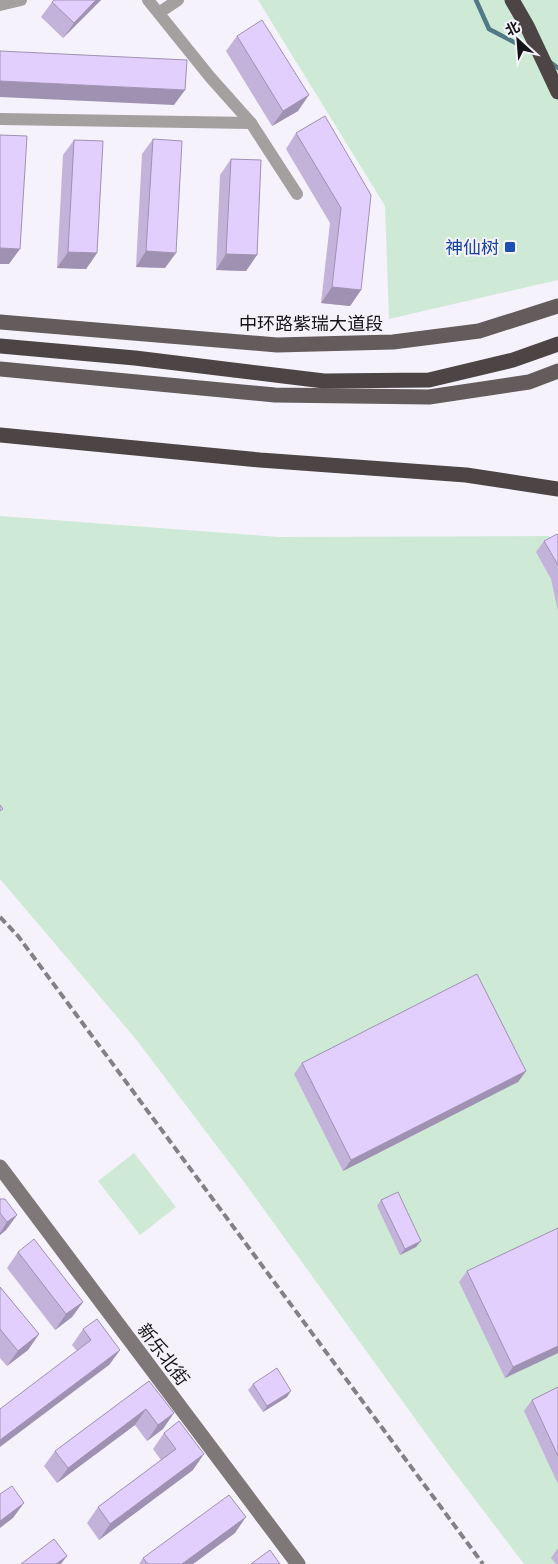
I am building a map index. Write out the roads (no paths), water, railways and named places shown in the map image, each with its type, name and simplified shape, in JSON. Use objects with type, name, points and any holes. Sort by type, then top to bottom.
[{"type":"highway","points":[[512,0],[527,26],[558,92]]},
{"type":"highway","points":[[0,346],[135,358],[324,381],[429,380],[513,360],[558,344]]},
{"type":"highway","points":[[0,435],[260,460],[466,474],[558,489]]},
{"type":"main road","name":"中环路紫瑞大道段","points":[[0,322],[277,345],[393,342],[479,330],[558,306]]},
{"type":"main road","points":[[0,370],[275,395],[429,397],[529,382],[558,371]]},
{"type":"street","points":[[0,5],[21,0]]},
{"type":"street","points":[[148,0],[160,12],[210,77],[251,123],[297,194]]},
{"type":"street","points":[[160,12],[178,0]]},
{"type":"street","points":[[0,119],[251,123]]},
{"type":"street","name":"新乐北街","points":[[0,1167],[298,1564]]},
{"type":"waterway","points":[[476,0],[489,29],[535,53]]},
{"type":"waterway","points":[[550,62],[558,68]]},
{"type":"railway","points":[[0,917],[18,936],[483,1564]]},
{"type":"place","name":"神仙树","points":[[510,247]]}]
